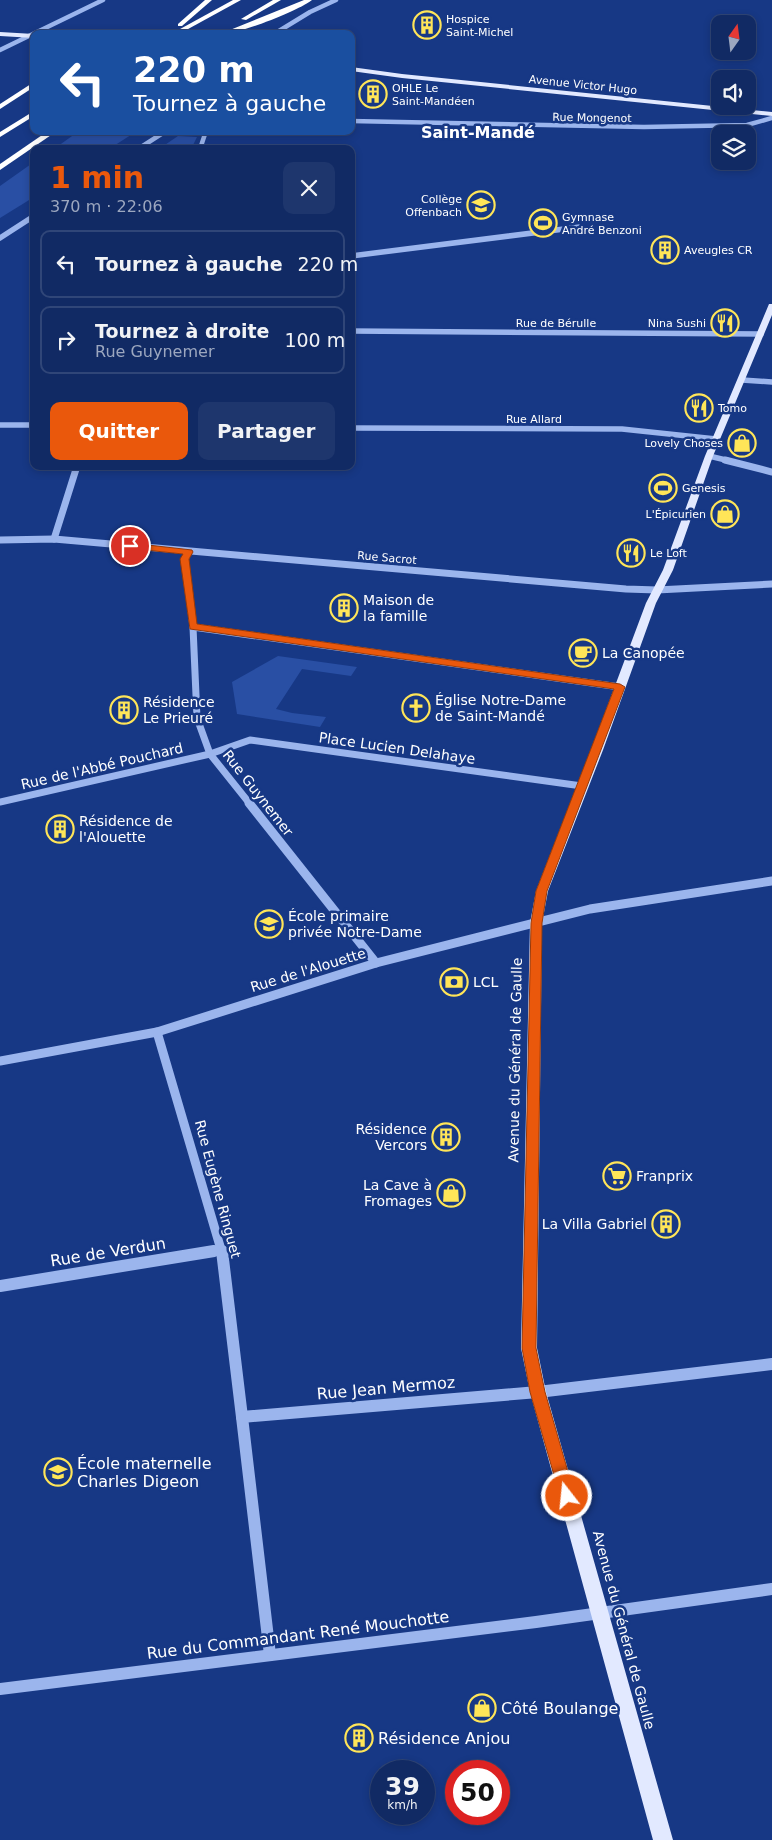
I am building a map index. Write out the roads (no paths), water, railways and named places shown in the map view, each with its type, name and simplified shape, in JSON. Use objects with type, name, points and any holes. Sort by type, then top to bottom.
[{"type":"highway","points":[[176,30],[190,14],[209,0]]},
{"type":"highway","points":[[181,30],[238,0]]},
{"type":"highway","points":[[224,30],[278,0]]},
{"type":"highway","points":[[234,30],[309,0]]},
{"type":"highway","points":[[0,107],[30,87]]},
{"type":"highway","points":[[0,135],[30,116]]},
{"type":"highway","points":[[33,145],[47,135]]},
{"type":"highway","points":[[0,168],[30,147]]},
{"type":"main road","points":[[0,34],[30,37]]},
{"type":"main road","name":"Avenue Victor Hugo","points":[[355,71],[772,116]]},
{"type":"main road","name":"Avenue du Général de Gaulle","points":[[663,1840],[538,1392],[529,1348],[536,923],[542,891],[582,786],[657,590],[668,570],[716,439],[762,334],[772,306]]},
{"type":"street","points":[[45,30],[102,0]]},
{"type":"street","points":[[281,30],[310,12],[336,0]]},
{"type":"street","points":[[0,50],[30,38]]},
{"type":"street","name":"Rue Mongenot","points":[[355,121],[654,127],[747,125],[772,116]]},
{"type":"street","points":[[144,145],[160,135]]},
{"type":"street","points":[[0,238],[30,219]]},
{"type":"street","points":[[355,255],[580,227]]},
{"type":"street","name":"Rue de Bérulle","points":[[355,332],[762,334]]},
{"type":"street","points":[[742,380],[772,382]]},
{"type":"street","points":[[0,425],[30,425]]},
{"type":"street","name":"Rue Allard","points":[[355,428],[622,429],[716,439]]},
{"type":"street","points":[[710,456],[772,472]]},
{"type":"street","points":[[54,539],[76,470]]},
{"type":"street","name":"Rue Sacrot","points":[[0,540],[54,539],[189,552],[657,590],[772,584]]},
{"type":"street","name":"Rue Guynemer","points":[[189,552],[185,559],[193,627],[197,718],[210,754],[376,964]]},
{"type":"street","points":[[193,627],[620,687]]},
{"type":"street","name":"Place Lucien Delahaye","points":[[210,754],[250,740],[582,786]]},
{"type":"street","name":"Rue de l'Abbé Pouchard","points":[[0,802],[210,754]]},
{"type":"street","name":"Rue de l'Alouette","points":[[0,1061],[157,1032],[376,964],[590,909],[772,881]]},
{"type":"street","name":"Rue Eugène Ringuet","points":[[157,1032],[222,1250],[242,1417]]},
{"type":"street","name":"Rue de Verdun","points":[[0,1286],[222,1250]]},
{"type":"street","name":"Rue Jean Mermoz","points":[[242,1417],[538,1392],[772,1364]]},
{"type":"street","points":[[242,1417],[270,1655]]},
{"type":"street","name":"Rue du Commandant René Mouchotte","points":[[0,1689],[600,1613],[772,1589]]},
{"type":"place","name":"Hospice Saint-Michel","points":[[427,25]]},
{"type":"place","name":"OHLE Le Saint-Mandéen","points":[[373,94]]},
{"type":"place","name":"Collège Offenbach","points":[[481,205]]},
{"type":"place","name":"Gymnase André Benzoni","points":[[543,223]]},
{"type":"place","name":"Aveugles CR","points":[[665,250]]},
{"type":"place","name":"Nina Sushi","points":[[725,323]]},
{"type":"place","name":"Tomo","points":[[699,408]]},
{"type":"place","name":"Lovely Choses","points":[[742,443]]},
{"type":"place","name":"Genesis","points":[[663,488]]},
{"type":"place","name":"L'Épicurien","points":[[725,514]]},
{"type":"place","name":"Le Loft","points":[[631,553]]},
{"type":"place","name":"Maison de la famille","points":[[344,608]]},
{"type":"place","name":"La Canopée","points":[[583,653]]},
{"type":"place","name":"Église Notre-Dame de Saint-Mandé","points":[[416,708]]},
{"type":"place","name":"Résidence Le Prieuré","points":[[124,710]]},
{"type":"place","name":"Résidence de l'Alouette","points":[[60,829]]},
{"type":"place","name":"École primaire privée Notre-Dame","points":[[269,924]]},
{"type":"place","name":"LCL","points":[[454,982]]},
{"type":"place","name":"Résidence Vercors","points":[[446,1137]]},
{"type":"place","name":"Franprix","points":[[617,1176]]},
{"type":"place","name":"La Cave à Fromages","points":[[451,1193]]},
{"type":"place","name":"La Villa Gabriel","points":[[666,1224]]},
{"type":"place","name":"École maternelle Charles Digeon","points":[[58,1472]]},
{"type":"place","name":"Côté Boulange","points":[[482,1708]]},
{"type":"place","name":"Résidence Anjou","points":[[359,1738]]},
{"type":"district","name":"Saint-Mandé","points":[[478,132]]}]
